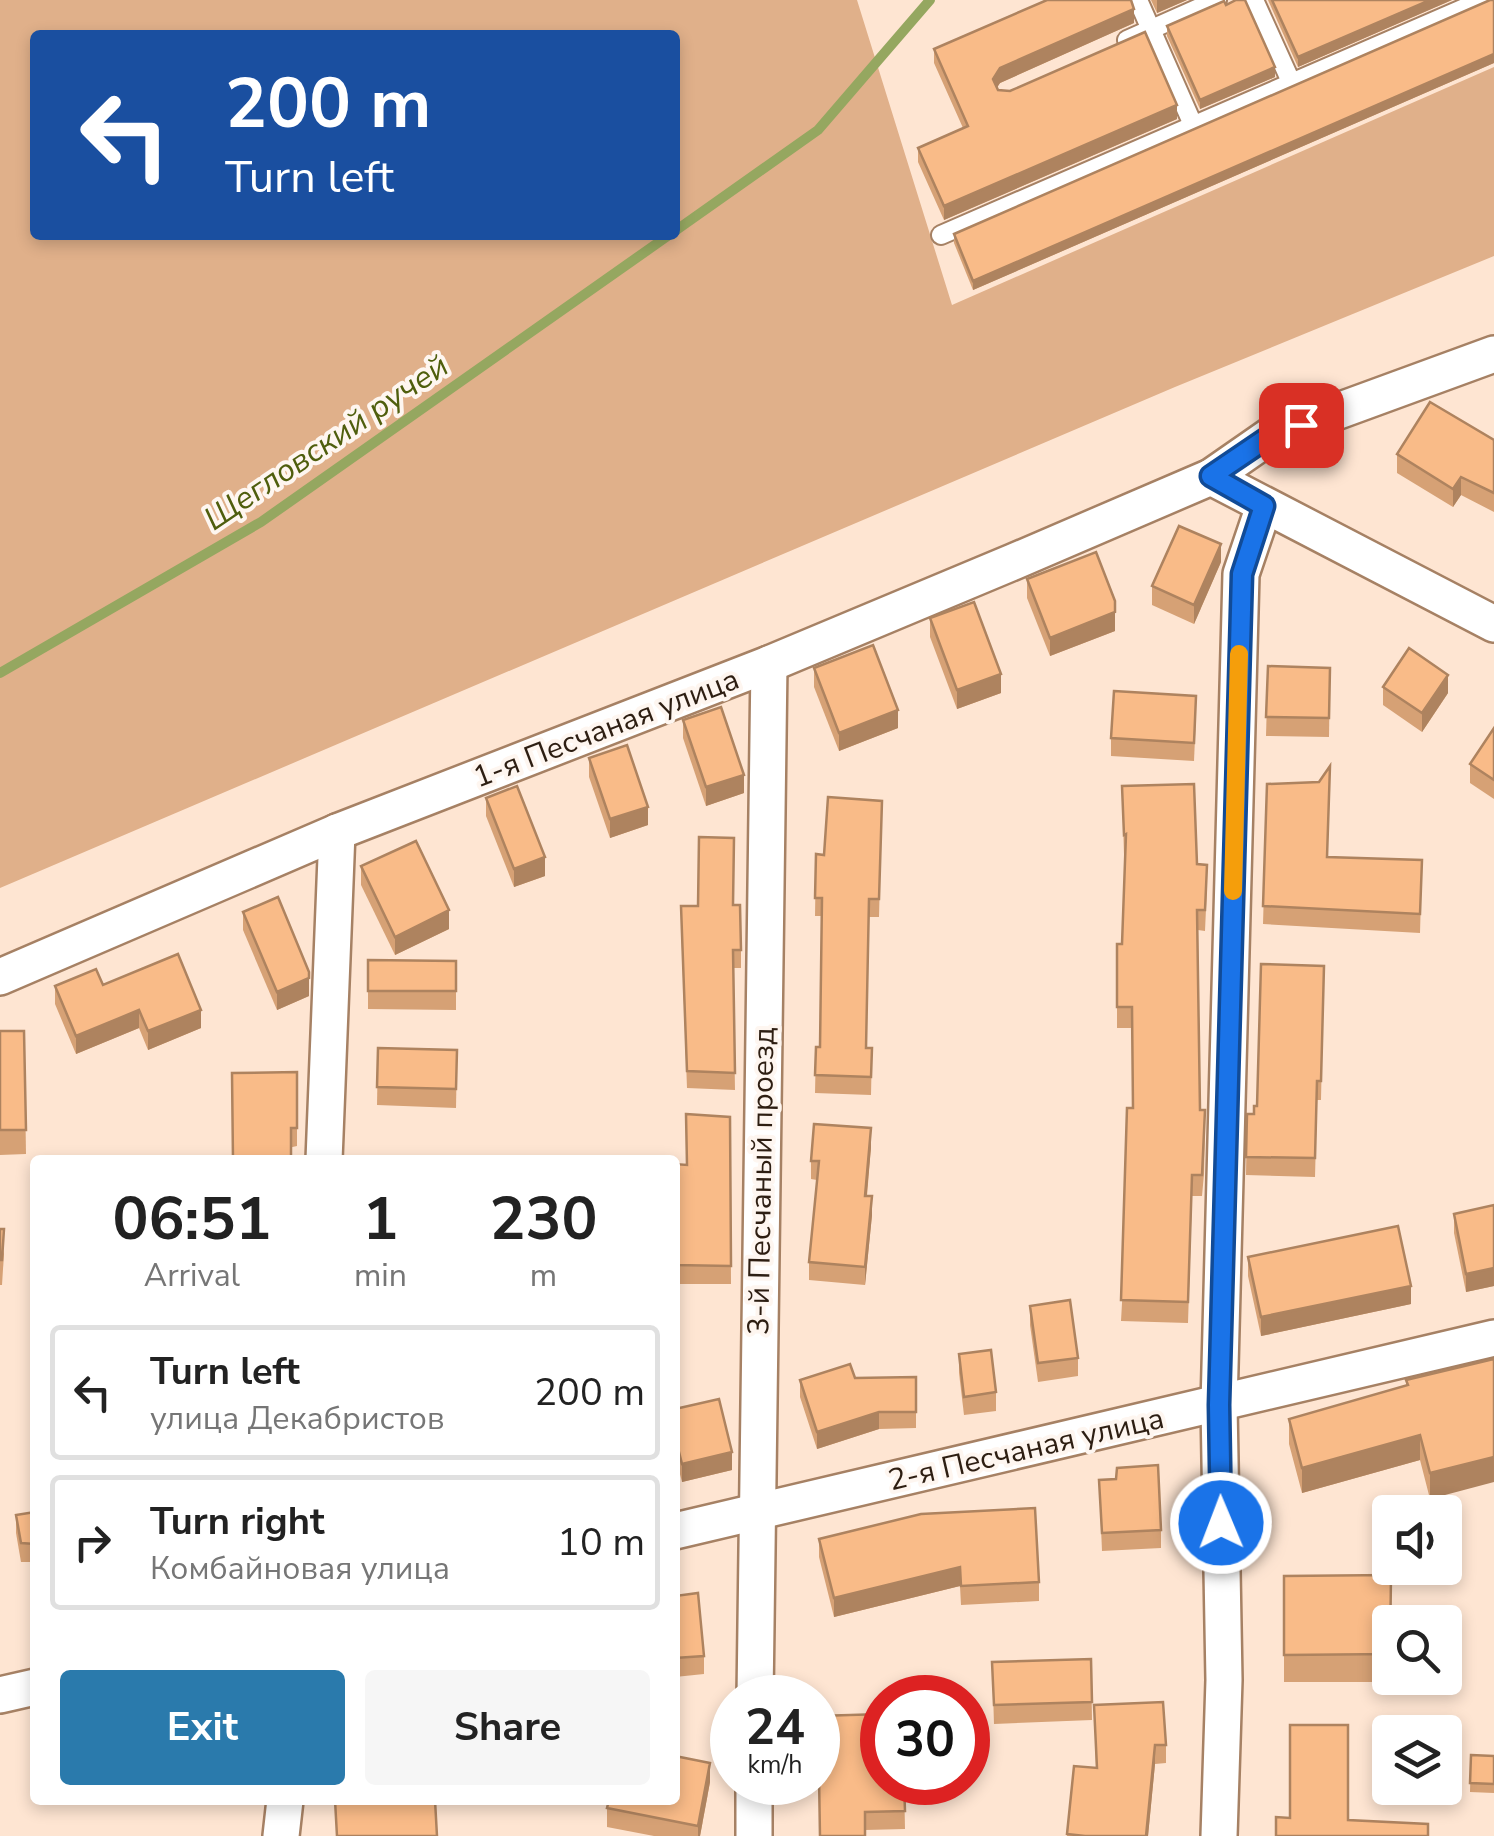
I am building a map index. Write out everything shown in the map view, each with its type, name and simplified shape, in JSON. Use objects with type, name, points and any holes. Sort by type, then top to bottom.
[{"type":"street","name":"1-я Песчаная улица","points":[[0,977],[337,832],[769,664],[1211,476],[1270,436],[1494,354]]},
{"type":"street","points":[[1211,476],[1494,624]]},
{"type":"street","points":[[1219,1836],[1224,1680],[1219,1405],[1242,574],[1264,506]]},
{"type":"street","name":"3-й Песчаный проезд","points":[[755,1675],[769,664]]},
{"type":"street","points":[[324,1155],[337,832]]},
{"type":"street","name":"2-я Песчаная улица","points":[[680,1530],[1494,1338]]},
{"type":"street","points":[[0,1695],[30,1687]]},
{"type":"street","points":[[281,1836],[284,1805]]},
{"type":"street","points":[[754,1805],[754,1836]]},
{"type":"lane","points":[[1138,0],[1194,127]]},
{"type":"lane","points":[[1115,46],[1218,0]]},
{"type":"lane","points":[[1254,0],[1292,84]]},
{"type":"lane","points":[[941,235],[1483,0]]},
{"type":"shaded area","points":[[0,0],[857,0],[952,305],[1494,67],[1494,256],[1175,387],[0,888]]},
{"type":"building","points":[[1047,0],[1131,0],[1134,9],[1000,68],[993,79],[998,90],[1010,91],[1145,32],[1177,105],[944,206],[918,148],[968,126],[934,49]]},
{"type":"building","points":[[1245,0],[1275,67],[1200,100],[1167,26],[1224,1],[1226,5]]},
{"type":"building","points":[[1272,0],[1430,0],[1298,57]]},
{"type":"building","points":[[1494,0],[1494,54],[973,281],[954,234]]},
{"type":"building","points":[[1430,402],[1494,440],[1494,493],[1461,477],[1453,489],[1397,454]]},
{"type":"building","points":[[1179,526],[1221,544],[1194,605],[1152,586]]},
{"type":"building","points":[[1096,552],[1115,601],[1115,612],[1050,638],[1027,579]]},
{"type":"building","points":[[974,602],[1001,674],[957,690],[930,618]]},
{"type":"building","points":[[873,645],[898,710],[839,733],[814,668]]},
{"type":"building","points":[[1409,648],[1448,675],[1422,713],[1383,687]]},
{"type":"building","points":[[1268,666],[1330,668],[1329,718],[1266,717]]},
{"type":"building","points":[[1114,691],[1196,696],[1194,743],[1111,738]]},
{"type":"building","points":[[721,707],[744,775],[706,787],[683,720]]},
{"type":"building","points":[[1494,728],[1494,780],[1470,764]]},
{"type":"building","points":[[627,745],[648,807],[610,819],[589,758]]},
{"type":"building","points":[[1330,766],[1327,857],[1422,860],[1420,914],[1263,906],[1267,784],[1319,782]]},
{"type":"building","points":[[1194,784],[1197,864],[1207,865],[1205,910],[1197,910],[1200,1110],[1205,1110],[1202,1175],[1192,1175],[1188,1302],[1121,1300],[1127,1108],[1133,1108],[1132,1007],[1117,1007],[1117,944],[1122,944],[1126,834],[1122,786]]},
{"type":"building","points":[[517,786],[545,857],[514,869],[486,798]]},
{"type":"building","points":[[828,797],[882,801],[879,899],[869,899],[866,1048],[872,1048],[871,1077],[815,1075],[816,1047],[820,1047],[822,898],[815,898],[816,854],[824,855]]},
{"type":"building","points":[[699,837],[734,838],[733,905],[740,905],[741,950],[733,950],[735,1073],[687,1071],[681,906],[698,906]]},
{"type":"building","points":[[416,841],[449,910],[395,937],[361,866]]},
{"type":"building","points":[[278,897],[309,978],[277,992],[243,912]]},
{"type":"building","points":[[178,954],[201,1010],[148,1031],[139,1010],[76,1036],[55,986],[96,969],[103,985]]},
{"type":"building","points":[[368,960],[456,961],[456,991],[368,991]]},
{"type":"building","points":[[1261,964],[1324,966],[1315,1158],[1246,1157],[1247,1114],[1254,1114],[1257,1106]]},
{"type":"building","points":[[0,1031],[24,1031],[26,1130],[0,1130]]},
{"type":"building","points":[[378,1048],[457,1050],[456,1089],[377,1087]]},
{"type":"building","points":[[297,1072],[297,1128],[291,1128],[291,1155],[233,1155],[232,1073]]},
{"type":"building","points":[[686,1114],[730,1117],[731,1266],[680,1265],[680,1164],[687,1165]]},
{"type":"building","points":[[814,1124],[871,1128],[865,1196],[872,1196],[865,1267],[809,1262],[819,1161],[811,1161]]},
{"type":"building","points":[[1494,1205],[1494,1268],[1466,1274],[1454,1214]]},
{"type":"building","points":[[1398,1226],[1411,1286],[1261,1317],[1248,1257]]},
{"type":"building","points":[[0,1229],[4,1229],[2,1260],[0,1260]]},
{"type":"building","points":[[1070,1300],[1078,1358],[1038,1363],[1030,1306]]},
{"type":"building","points":[[991,1350],[996,1392],[964,1397],[959,1354]]},
{"type":"building","points":[[1494,1359],[1494,1457],[1430,1473],[1420,1435],[1302,1468],[1289,1419],[1408,1385],[1406,1380]]},
{"type":"building","points":[[850,1364],[855,1378],[916,1377],[916,1412],[879,1412],[817,1432],[800,1380]]},
{"type":"building","points":[[719,1399],[732,1452],[682,1464],[680,1408]]},
{"type":"building","points":[[1158,1465],[1161,1530],[1102,1533],[1099,1480],[1116,1479],[1117,1468]]},
{"type":"building","points":[[1035,1508],[1039,1582],[961,1586],[960,1567],[834,1598],[819,1539],[921,1514]]},
{"type":"building","points":[[30,1513],[30,1544],[21,1543],[16,1515]]},
{"type":"building","points":[[1372,1575],[1372,1585],[1391,1585],[1391,1605],[1372,1605],[1372,1654],[1284,1655],[1284,1576]]},
{"type":"building","points":[[698,1593],[704,1656],[680,1658],[680,1595]]},
{"type":"building","points":[[1091,1659],[1092,1702],[994,1705],[992,1662]]},
{"type":"building","points":[[1163,1702],[1166,1745],[1155,1745],[1146,1836],[1067,1834],[1074,1766],[1097,1768],[1094,1705]]},
{"type":"building","points":[[840,1715],[860,1715],[860,1805],[905,1805],[905,1811],[865,1812],[865,1836],[820,1836],[819,1805],[840,1805]]},
{"type":"building","points":[[1290,1725],[1348,1725],[1348,1820],[1428,1824],[1428,1836],[1276,1836],[1276,1817],[1290,1818]]},
{"type":"building","points":[[1471,1755],[1494,1756],[1494,1784],[1470,1783]]},
{"type":"building","points":[[680,1757],[710,1763],[698,1826],[607,1808],[680,1805]]},
{"type":"building","points":[[335,1805],[435,1805],[437,1836],[337,1836]]},
{"type":"waterway","name":"Щегловский ручей","points":[[680,227],[818,130],[930,0]]},
{"type":"waterway","name":"Щегловский ручей","points":[[0,673],[261,522],[662,240]]},
{"type":"slow traffic","points":[[1233,891],[1239,654]]},
{"type":"route","points":[[1221,1523],[1219,1405],[1242,574],[1264,506],[1211,476],[1270,436],[1301,425]]}]
